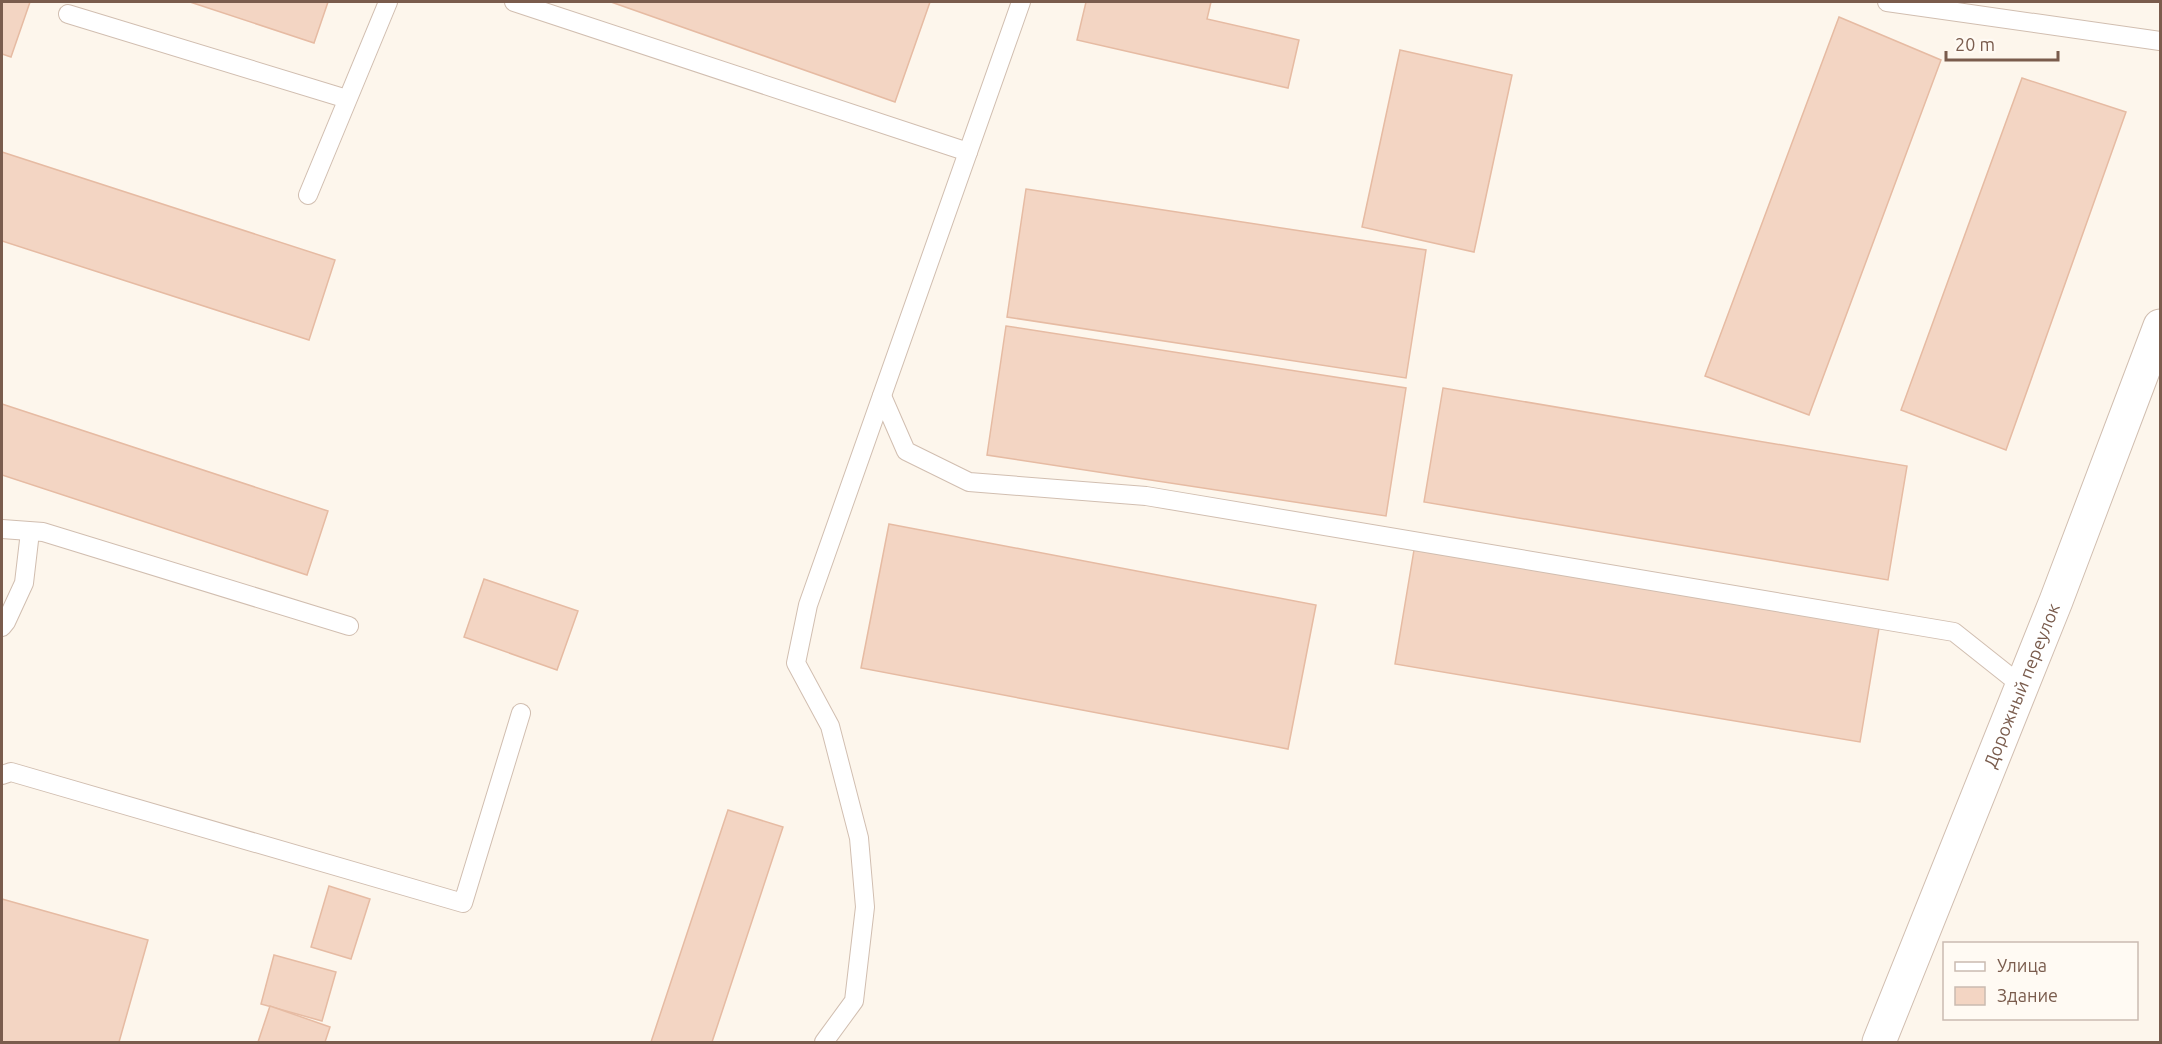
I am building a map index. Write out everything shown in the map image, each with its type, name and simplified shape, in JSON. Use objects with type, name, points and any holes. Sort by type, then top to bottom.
[{"type":"street","name":"Дорожный переулок","points":[[1879,1042],[2022,686],[2160,326]]},
{"type":"lane","points":[[308,195],[388,2]]},
{"type":"lane","points":[[514,2],[968,152]]},
{"type":"lane","points":[[824,1042],[854,1001],[865,907],[859,838],[830,726],[796,663],[808,605],[1021,2]]},
{"type":"lane","points":[[1887,2],[2160,41]]},
{"type":"lane","points":[[68,14],[347,99]]},
{"type":"lane","points":[[882,396],[906,451],[969,482],[1146,496],[1954,632],[2022,686]]},
{"type":"lane","points":[[2,529],[43,532],[349,626]]},
{"type":"lane","points":[[2,627],[24,583],[30,532]]},
{"type":"lane","points":[[2,775],[11,772],[463,903],[521,713]]},
{"type":"building","points":[[2,2],[30,2],[11,57],[2,54]]},
{"type":"building","points":[[190,2],[328,2],[314,43]]},
{"type":"building","points":[[611,2],[930,2],[895,102]]},
{"type":"building","points":[[1086,2],[1211,2],[1207,19],[1299,40],[1288,88],[1077,40]]},
{"type":"building","points":[[1839,17],[1941,60],[1809,415],[1705,376]]},
{"type":"building","points":[[1400,50],[1512,75],[1474,252],[1362,227]]},
{"type":"building","points":[[2022,78],[2126,112],[2006,450],[1901,410]]},
{"type":"building","points":[[2,152],[335,260],[309,340],[2,241]]},
{"type":"building","points":[[1026,189],[1426,250],[1406,378],[1007,317]]},
{"type":"building","points":[[1006,326],[1406,388],[1386,516],[987,455]]},
{"type":"building","points":[[1443,388],[1907,466],[1888,580],[1424,502]]},
{"type":"building","points":[[2,404],[328,511],[307,575],[2,475]]},
{"type":"building","points":[[889,524],[1316,605],[1288,749],[861,668]]},
{"type":"building","points":[[1414,550],[1879,628],[1860,742],[1395,664]]},
{"type":"building","points":[[484,579],[578,611],[557,670],[464,637]]},
{"type":"building","points":[[728,810],[783,827],[712,1042],[651,1042]]},
{"type":"building","points":[[329,886],[370,899],[351,959],[311,947]]},
{"type":"building","points":[[2,899],[148,940],[119,1042],[2,1042]]},
{"type":"building","points":[[274,955],[336,972],[322,1021],[261,1004]]},
{"type":"building","points":[[270,1006],[330,1027],[325,1042],[258,1042]]}]
